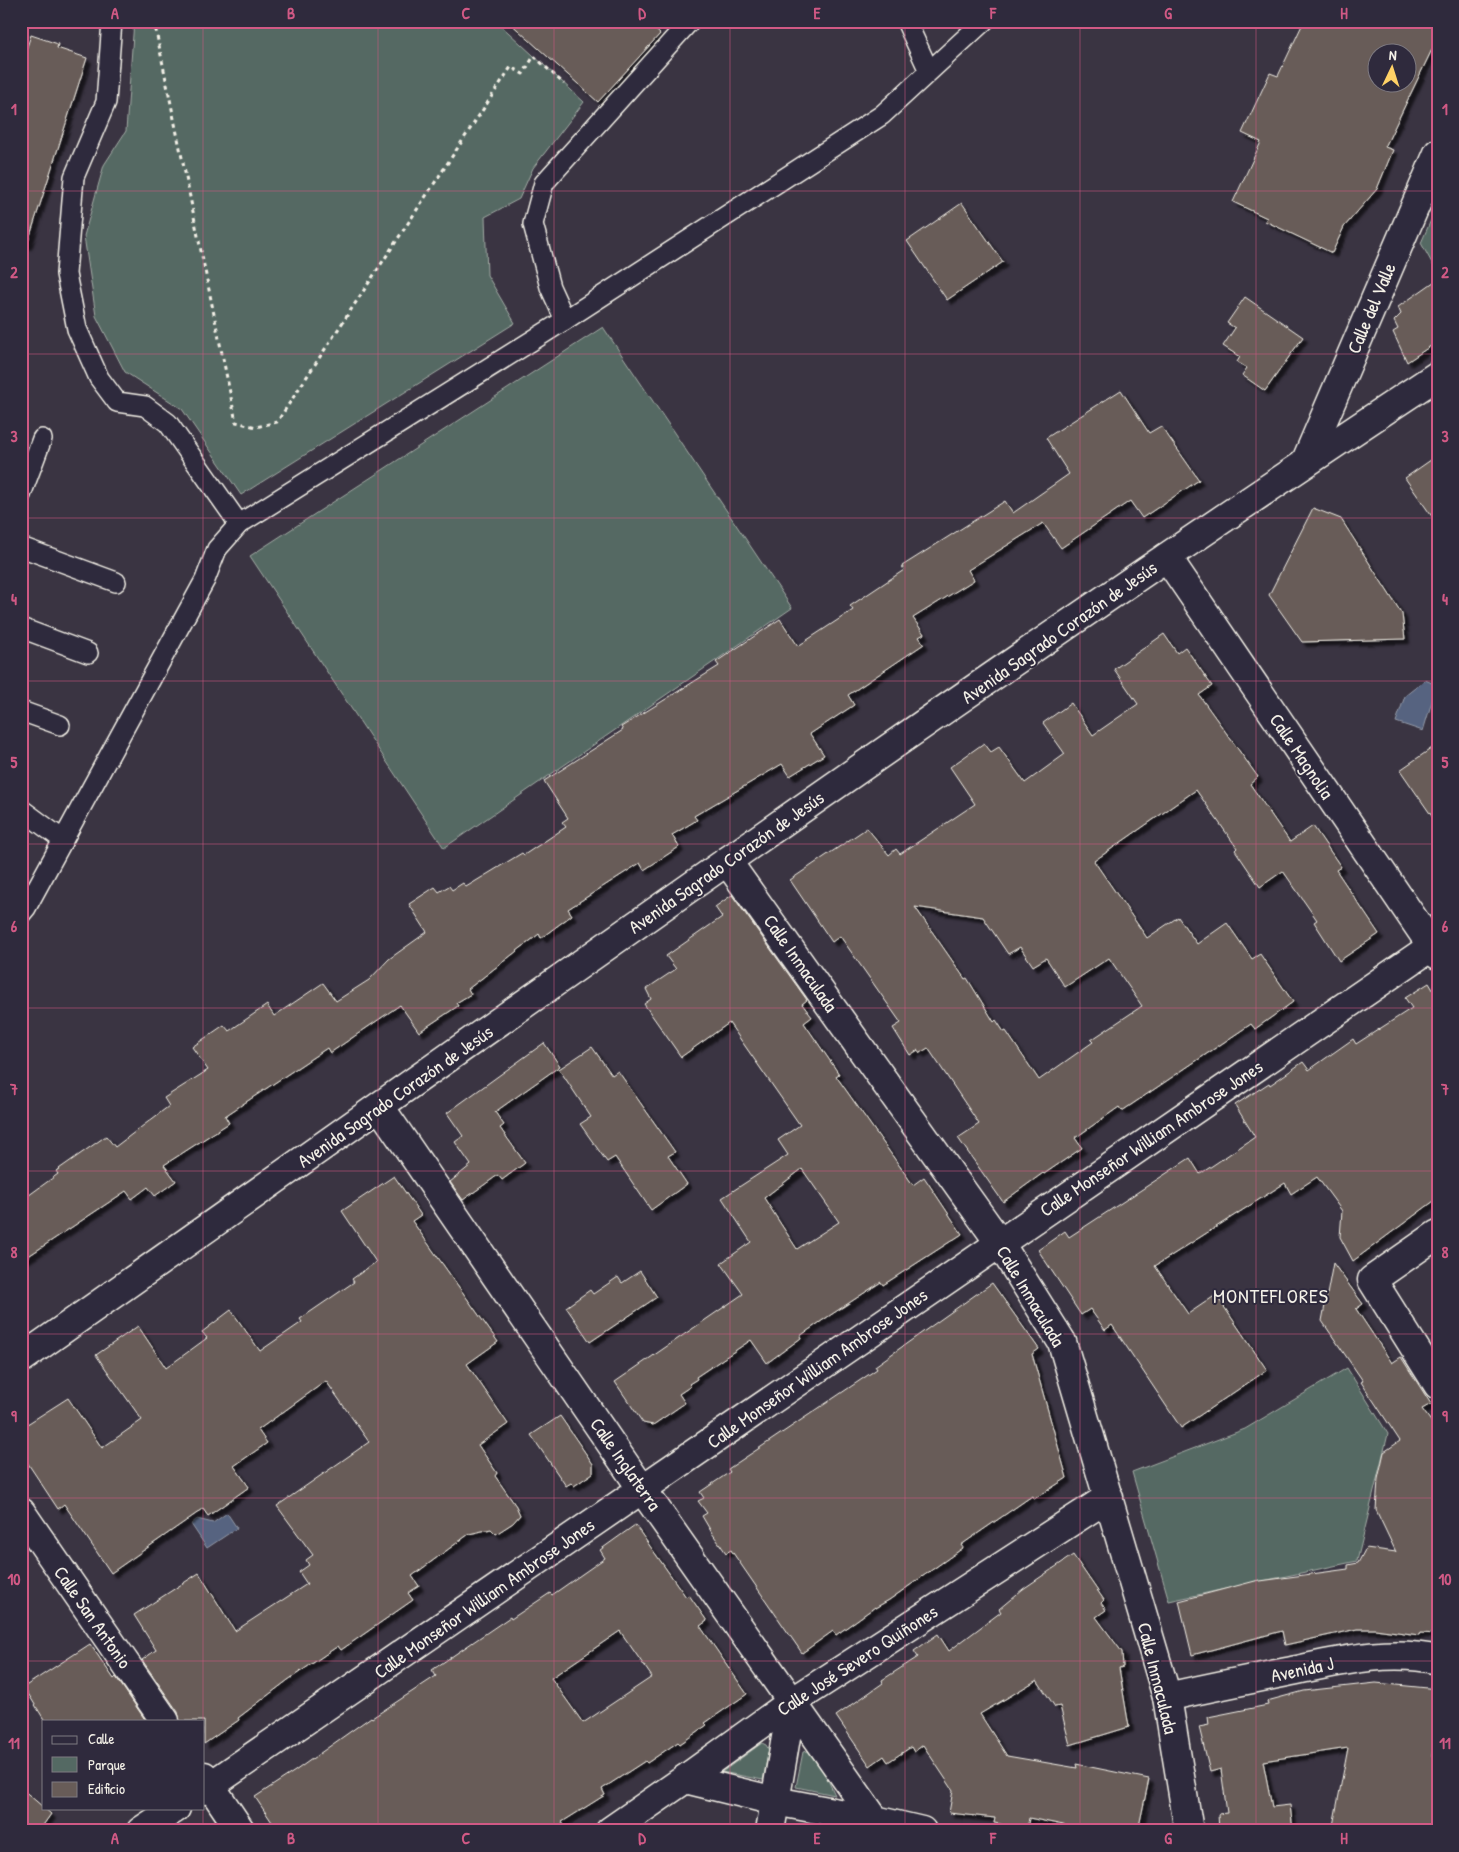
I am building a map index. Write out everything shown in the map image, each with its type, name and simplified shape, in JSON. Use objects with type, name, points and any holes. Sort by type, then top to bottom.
[{"type":"street","name":"Calle del Valle","points":[[1305,463],[1438,153]]},
{"type":"street","name":"Avenida Sagrado Corazón de Jesús","points":[[21,1359],[727,860],[1167,557],[1438,375]]},
{"type":"street","name":"Calle Magnolia","points":[[1167,557],[1435,951]]},
{"type":"street","name":"Calle Inmaculada","points":[[727,860],[999,1242],[1062,1342],[1167,1697],[1189,1831]]},
{"type":"street","name":"Calle Monseñor William Ambrose Jones","points":[[206,1784],[642,1488],[999,1242],[1435,951]]},
{"type":"street","name":"Calle Inglaterra","points":[[380,1106],[642,1488],[875,1820]]},
{"type":"street","points":[[1438,1234],[1372,1280],[1438,1385]]},
{"type":"street","name":"Calle José Severo Quiñones","points":[[610,1831],[686,1779],[792,1702],[1109,1497]]},
{"type":"street","name":"Calle San Antonio","points":[[21,1512],[164,1720]]},
{"type":"street","name":"Avenida J","points":[[1167,1697],[1345,1660],[1385,1655],[1424,1656],[1438,1660]]},
{"type":"street","points":[[770,1831],[792,1702]]},
{"type":"street","points":[[686,1779],[775,1801],[922,1831]]},
{"type":"street","points":[[206,1784],[241,1831]]},
{"type":"street","points":[[141,1831],[173,1810]]},
{"type":"lane","points":[[112,21],[106,102],[74,176],[66,274],[77,329],[99,378],[116,402],[145,406],[168,424],[239,524]]},
{"type":"lane","points":[[565,320],[550,287],[533,224],[544,183],[690,21]]},
{"type":"lane","points":[[906,21],[929,71]]},
{"type":"lane","points":[[21,914],[205,580],[217,549],[239,524],[565,320],[882,114],[984,21]]},
{"type":"lane","points":[[21,495],[42,439]]},
{"type":"lane","points":[[21,547],[116,582]]},
{"type":"lane","points":[[21,628],[88,654]]},
{"type":"lane","points":[[21,711],[60,725]]},
{"type":"lane","points":[[21,809],[63,840]]},
{"type":"path","points":[[144,26],[154,21],[236,422],[256,427],[277,422],[510,67],[523,74],[534,56],[564,84]]},
{"type":"green space","points":[[134,21],[496,21],[584,102],[533,168],[519,199],[485,217],[487,275],[515,323],[241,495],[182,409],[125,372],[96,316],[84,236],[104,165],[126,131]]},
{"type":"green space","points":[[1438,204],[1438,274],[1421,243]]},
{"type":"green space","points":[[603,327],[792,608],[444,848],[250,556]]},
{"type":"green space","points":[[1347,1368],[1388,1434],[1357,1561],[1169,1601],[1132,1472],[1245,1429]]},
{"type":"green space","points":[[762,1743],[769,1750],[763,1780],[722,1772]]},
{"type":"green space","points":[[812,1750],[815,1752],[835,1795],[796,1787],[803,1752]]},
{"type":"water","points":[[1425,680],[1437,685],[1423,731],[1396,722],[1405,696]]},
{"type":"water","points":[[227,1513],[237,1528],[207,1548],[191,1524],[197,1519],[213,1523]]},
{"type":"building","points":[[508,21],[646,21],[660,34],[598,102]]},
{"type":"building","points":[[1304,21],[1438,21],[1438,37],[1416,83],[1416,42],[1366,42],[1366,92],[1412,92],[1385,147],[1393,150],[1377,189],[1344,227],[1332,253],[1265,221],[1267,218],[1233,202],[1261,142],[1242,133],[1270,73],[1278,76]]},
{"type":"building","points":[[31,35],[58,44],[57,48],[87,58],[27,245],[21,244],[21,65]]},
{"type":"building","points":[[962,203],[1003,262],[947,300],[907,241]]},
{"type":"building","points":[[1438,279],[1438,341],[1407,362],[1393,332],[1398,329],[1394,321],[1401,314],[1398,307]]},
{"type":"building","points":[[1245,297],[1303,337],[1265,391],[1242,375],[1247,368],[1237,362],[1240,357],[1223,346],[1235,328],[1227,323]]},
{"type":"building","points":[[1121,390],[1149,433],[1161,426],[1199,480],[1142,518],[1130,501],[1061,548],[1043,523],[968,570],[974,580],[913,618],[924,634],[919,637],[924,644],[848,695],[854,705],[810,734],[824,755],[790,776],[782,764],[694,816],[697,820],[672,835],[679,847],[644,870],[640,863],[568,909],[572,915],[541,938],[539,934],[468,989],[471,994],[456,1003],[458,1006],[419,1032],[400,1005],[330,1053],[327,1048],[225,1116],[229,1123],[164,1165],[176,1181],[155,1196],[148,1187],[132,1199],[126,1191],[21,1261],[21,1201],[58,1174],[56,1171],[106,1136],[115,1147],[169,1106],[164,1098],[208,1070],[192,1047],[224,1025],[229,1031],[267,1005],[274,1016],[323,983],[336,1001],[369,980],[389,959],[427,932],[409,904],[435,887],[439,892],[449,886],[452,890],[463,883],[466,887],[522,853],[524,855],[566,827],[562,822],[568,818],[544,781],[623,730],[621,727],[719,666],[716,662],[780,619],[798,646],[853,610],[850,606],[904,570],[902,566],[1005,501],[1013,513],[1069,474],[1046,438]]},
{"type":"building","points":[[1438,455],[1438,525],[1405,478]]},
{"type":"building","points":[[1313,508],[1341,519],[1402,614],[1405,639],[1302,642],[1269,595]]},
{"type":"building","points":[[1164,634],[1177,653],[1185,647],[1212,686],[1199,695],[1258,777],[1250,784],[1290,842],[1313,826],[1341,867],[1336,870],[1379,934],[1339,961],[1314,922],[1317,920],[1283,871],[1260,887],[1235,850],[1237,848],[1196,790],[1094,861],[1147,938],[1178,917],[1197,944],[1227,923],[1252,959],[1260,954],[1293,1002],[1255,1029],[1251,1024],[1122,1111],[1119,1107],[1075,1138],[1082,1148],[1003,1202],[958,1138],[979,1124],[928,1048],[920,1053],[918,1050],[910,1055],[893,1028],[901,1023],[840,936],[832,942],[790,880],[867,828],[889,855],[896,849],[900,854],[975,804],[950,767],[984,743],[991,752],[999,747],[1025,783],[1065,754],[1043,723],[1071,703],[1093,735],[1138,704],[1114,669]],"holes":[[[915,907],[983,917],[1008,954],[1020,947],[1033,966],[1046,958],[1065,987],[1109,958],[1142,1006],[1091,1040],[1093,1042],[1039,1080],[1006,1031],[1004,1032],[996,1020],[994,1022],[967,978],[965,979]]]},
{"type":"building","points":[[1438,744],[1438,825],[1400,770]]},
{"type":"building","points":[[732,895],[807,1000],[802,1004],[812,1017],[804,1023],[839,1074],[836,1076],[913,1185],[924,1177],[962,1234],[883,1285],[881,1282],[823,1320],[767,1363],[751,1340],[696,1377],[697,1379],[689,1384],[691,1386],[679,1394],[685,1403],[653,1425],[643,1423],[615,1382],[743,1294],[721,1263],[751,1242],[722,1198],[788,1155],[778,1140],[800,1125],[729,1023],[681,1057],[644,1004],[651,999],[646,989],[676,969],[666,956],[722,917],[715,907]],"holes":[[[802,1169],[839,1222],[797,1249],[764,1198]]]},
{"type":"building","points":[[1429,983],[1435,993],[1438,991],[1438,1198],[1353,1261],[1340,1237],[1342,1211],[1317,1177],[1291,1194],[1285,1183],[1155,1266],[1188,1314],[1216,1295],[1267,1370],[1181,1428],[1112,1325],[1105,1330],[1090,1309],[1081,1315],[1038,1250],[1065,1231],[1069,1237],[1190,1158],[1200,1174],[1255,1137],[1235,1105],[1269,1083],[1270,1085],[1303,1062],[1309,1070],[1353,1039],[1356,1044],[1412,1008],[1405,998]]},
{"type":"building","points":[[544,1043],[560,1066],[495,1112],[504,1125],[500,1128],[525,1163],[502,1180],[498,1175],[463,1200],[450,1182],[471,1165],[455,1142],[463,1136],[447,1113]]},
{"type":"building","points":[[592,1047],[612,1075],[618,1071],[675,1152],[668,1156],[687,1184],[651,1210],[615,1157],[607,1162],[580,1124],[591,1117],[559,1069]]},
{"type":"building","points":[[394,1176],[421,1215],[412,1221],[498,1342],[467,1364],[508,1424],[478,1445],[497,1473],[495,1476],[520,1515],[513,1523],[496,1534],[491,1529],[469,1534],[412,1576],[419,1586],[408,1593],[413,1600],[341,1650],[338,1646],[288,1680],[238,1718],[239,1720],[205,1743],[205,1720],[180,1720],[178,1712],[142,1660],[156,1650],[134,1615],[199,1573],[235,1631],[307,1584],[299,1572],[309,1565],[306,1560],[313,1555],[277,1506],[369,1442],[326,1381],[258,1430],[267,1443],[234,1466],[249,1487],[208,1516],[203,1509],[111,1573],[64,1504],[58,1509],[21,1453],[21,1428],[68,1398],[102,1448],[142,1420],[96,1355],[138,1326],[166,1368],[207,1338],[202,1332],[231,1310],[260,1351],[302,1322],[300,1319],[354,1282],[352,1279],[376,1262],[342,1211]]},
{"type":"building","points":[[1333,1263],[1363,1304],[1356,1309],[1392,1363],[1401,1357],[1431,1404],[1422,1409],[1438,1431],[1438,1634],[1420,1633],[1419,1635],[1375,1629],[1357,1629],[1285,1645],[1282,1631],[1192,1655],[1179,1601],[1259,1580],[1348,1569],[1348,1565],[1358,1563],[1366,1548],[1396,1552],[1376,1510],[1378,1479],[1384,1452],[1400,1441],[1361,1382],[1363,1381],[1322,1321]]},
{"type":"building","points":[[640,1271],[657,1297],[590,1342],[566,1307],[590,1290],[593,1294],[618,1277],[622,1283]]},
{"type":"building","points":[[992,1283],[1039,1349],[1032,1354],[1067,1478],[1034,1499],[1032,1496],[961,1545],[963,1548],[889,1600],[875,1607],[836,1635],[833,1631],[802,1653],[731,1550],[726,1553],[712,1533],[702,1516],[707,1513],[698,1501],[704,1498],[700,1492],[730,1472],[728,1469],[877,1369],[875,1366]]},
{"type":"building","points":[[560,1416],[593,1464],[593,1473],[574,1486],[571,1483],[566,1486],[531,1435]]},
{"type":"building","points":[[635,1525],[686,1597],[689,1595],[707,1621],[700,1626],[747,1694],[705,1723],[707,1725],[680,1744],[678,1742],[647,1763],[645,1761],[602,1789],[605,1795],[562,1822],[567,1831],[278,1831],[255,1797],[371,1717],[436,1676],[432,1670],[510,1617],[511,1619],[550,1593],[552,1595],[605,1558],[600,1550]],"holes":[[[620,1631],[652,1677],[583,1723],[551,1678]]]},
{"type":"building","points":[[1073,1555],[1104,1600],[1101,1603],[1106,1610],[1096,1617],[1122,1652],[1123,1667],[1119,1668],[1129,1727],[1070,1745],[1060,1706],[1055,1707],[1037,1680],[980,1714],[1007,1756],[1077,1768],[1076,1764],[1149,1779],[1138,1831],[1092,1831],[1029,1818],[1027,1829],[994,1823],[995,1818],[949,1813],[953,1790],[923,1745],[914,1752],[911,1747],[888,1762],[884,1756],[870,1766],[836,1716],[883,1683],[882,1680],[918,1657],[914,1651],[938,1634],[949,1651],[1001,1612],[999,1609],[1023,1589]]},
{"type":"building","points":[[90,1644],[114,1679],[116,1677],[145,1720],[44,1720],[24,1687]]},
{"type":"building","points":[[1376,1683],[1438,1689],[1432,1757],[1438,1758],[1438,1831],[1332,1831],[1348,1748],[1263,1761],[1272,1807],[1290,1805],[1293,1831],[1219,1831],[1218,1814],[1227,1813],[1221,1769],[1210,1772],[1199,1727],[1209,1725],[1208,1717],[1268,1705],[1267,1701],[1304,1691]]},
{"type":"building","points":[[21,1788],[42,1806],[42,1810],[46,1810],[51,1814],[39,1831],[21,1831]]},
{"type":"district","name":"MONTEFLORES","points":[[1271,1296]]}]
